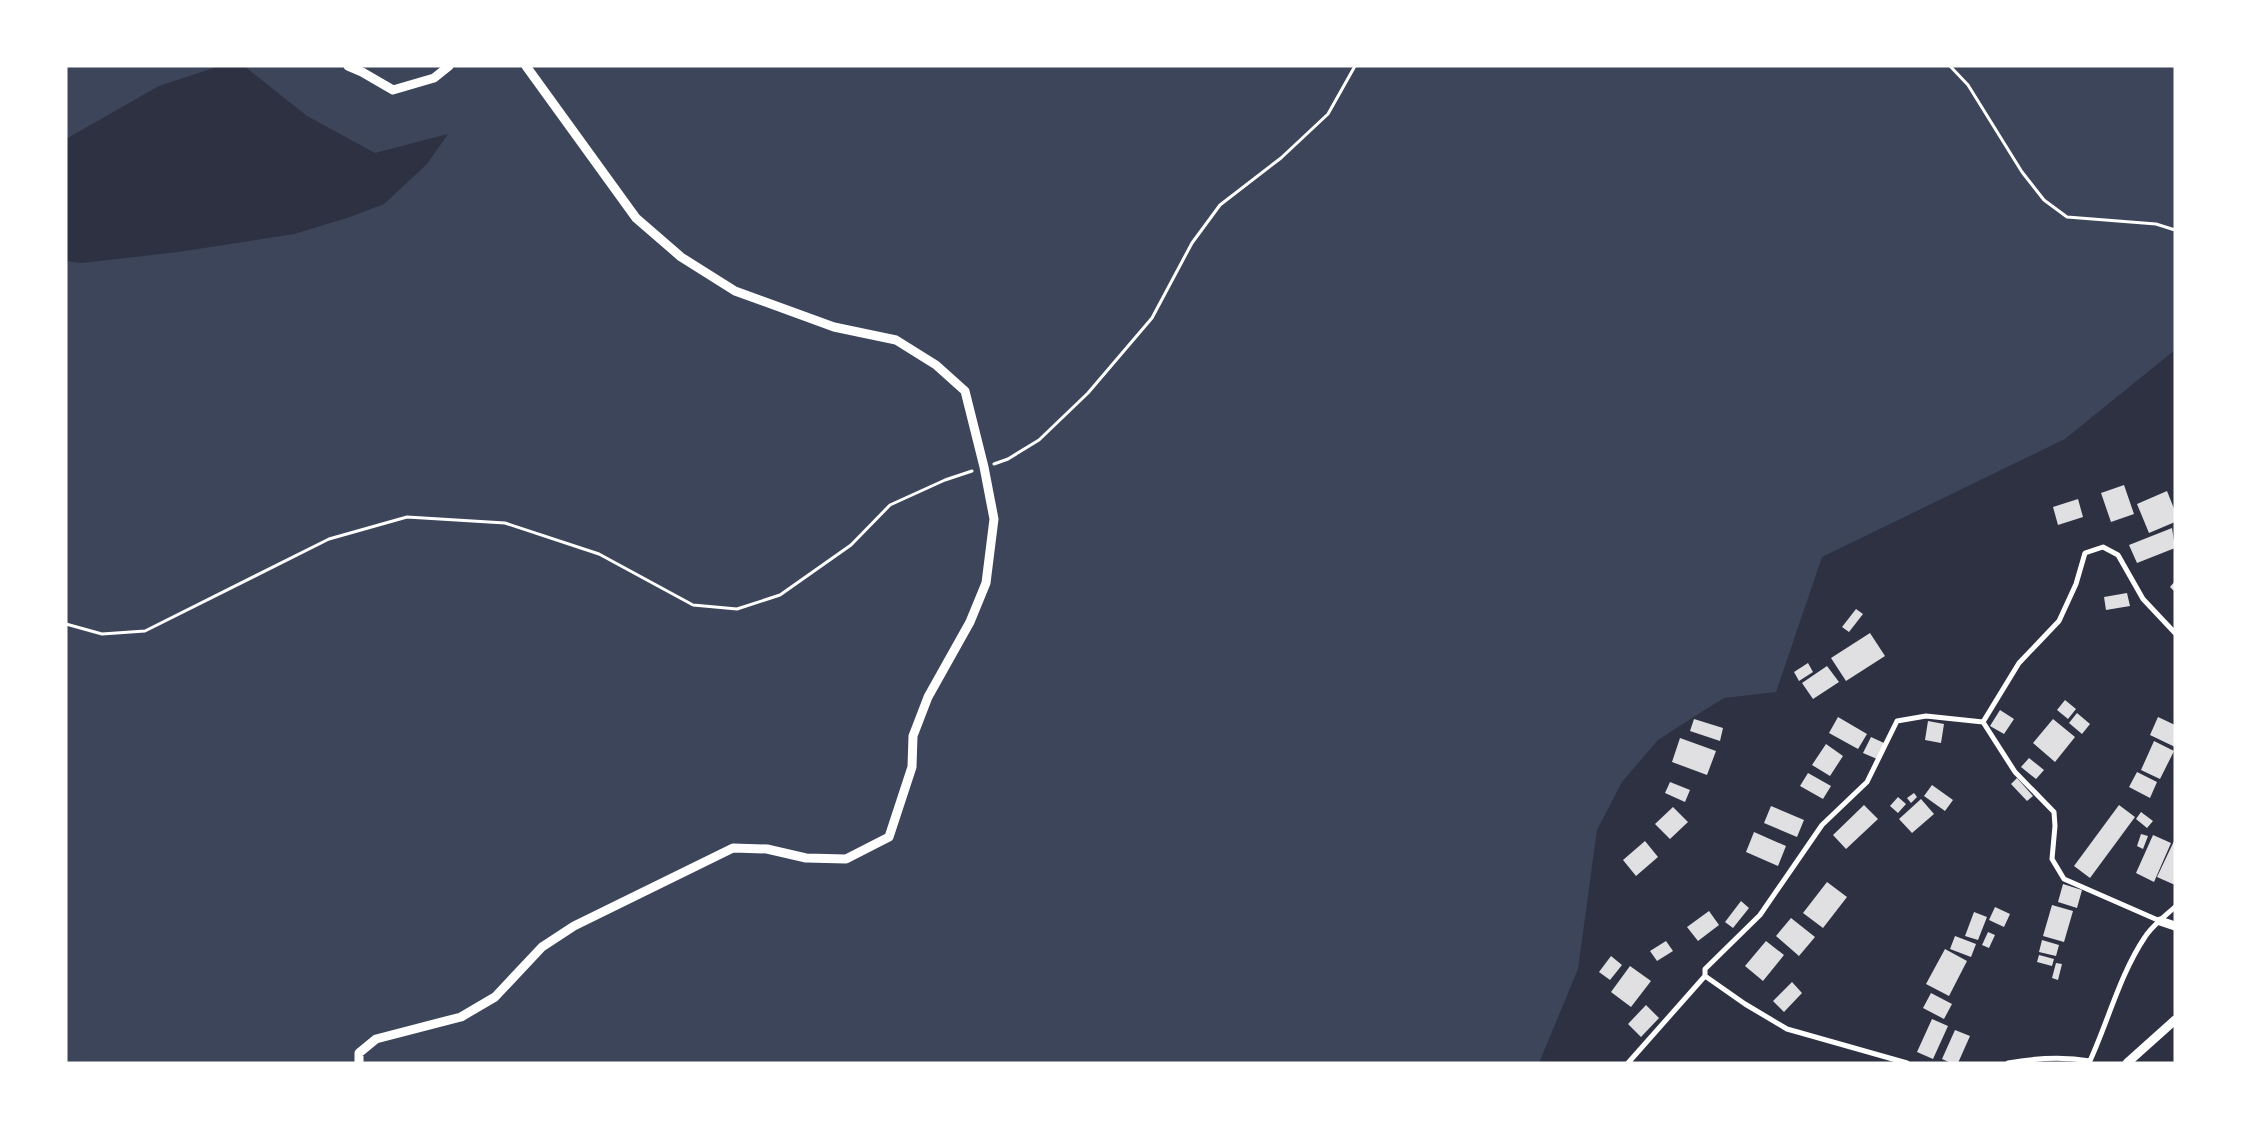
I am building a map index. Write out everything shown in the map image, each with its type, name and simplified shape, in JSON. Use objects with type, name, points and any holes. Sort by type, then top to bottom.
[{"type":"street","points":[[348,66],[393,90],[434,78],[449,66]]},
{"type":"street","points":[[359,1063],[359,1053],[376,1039],[461,1017],[495,997],[542,947],[574,926],[733,848],[767,849],[806,858],[846,859],[890,837],[912,767],[913,736],[928,697],[970,622],[986,583],[994,519],[984,467],[965,391],[936,365],[896,340],[834,328],[735,291],[681,257],[636,218],[526,66]]},
{"type":"street","points":[[1983,722],[2019,662],[2059,621],[2076,584],[2085,553],[2103,547],[2118,555],[2144,599],[2175,633]]},
{"type":"street","points":[[1628,1063],[1705,976],[1705,968],[1760,916],[1822,825],[1867,782],[1897,721],[1926,716],[1983,722]]},
{"type":"street","points":[[1983,722],[2015,772],[2054,812],[2055,826],[2052,859],[2064,879],[2175,926]]},
{"type":"street","points":[[2008,1063],[2043,1057],[2068,1057],[2090,1062],[2105,1030],[2126,973],[2145,936],[2175,907]]},
{"type":"street","points":[[1705,976],[1745,1004],[1787,1029],[1907,1063]]},
{"type":"street","points":[[2127,1063],[2175,1020]]},
{"type":"path","points":[[66,624],[102,634],[145,631],[328,539],[407,517],[505,523],[599,554],[693,605],[737,609],[780,595],[851,544],[890,505],[945,480],[1008,459],[1039,440],[1088,393],[1152,318],[1192,243],[1220,205],[1281,158],[1328,114],[1355,66]]},
{"type":"path","points":[[1950,66],[1968,85],[2022,172],[2044,200],[2067,217],[2156,224],[2175,230]]},
{"type":"shaded area","points":[[66,66],[220,66],[159,86],[66,139]]},
{"type":"shaded area","points":[[244,66],[2175,66],[2175,350],[2065,439],[1822,557],[1776,692],[1724,698],[1658,740],[1622,782],[1597,830],[1578,969],[1539,1063],[66,1063],[66,261],[82,263],[178,252],[294,234],[347,218],[384,204],[427,164],[448,134],[375,153],[307,116]]},
{"type":"building","points":[[2124,485],[2134,514],[2111,522],[2101,493]]},
{"type":"building","points":[[2167,491],[2175,511],[2175,522],[2149,533],[2137,504]]},
{"type":"building","points":[[2078,499],[2083,517],[2058,525],[2053,507]]},
{"type":"building","points":[[2172,528],[2175,548],[2137,563],[2129,545]]},
{"type":"building","points":[[2175,581],[2175,592],[2170,587]]},
{"type":"building","points":[[2127,593],[2130,606],[2106,610],[2104,597]]},
{"type":"building","points":[[1856,609],[1863,614],[1849,632],[1842,627]]},
{"type":"building","points":[[1870,633],[1885,656],[1846,681],[1831,658]]},
{"type":"building","points":[[1808,663],[1813,672],[1799,681],[1794,672]]},
{"type":"building","points":[[1827,666],[1839,682],[1813,699],[1802,683]]},
{"type":"building","points":[[2065,700],[2076,709],[2068,719],[2057,710]]},
{"type":"building","points":[[2000,710],[2014,719],[2004,734],[1990,726]]},
{"type":"building","points":[[2077,713],[2090,724],[2082,734],[2069,723]]},
{"type":"building","points":[[1838,717],[1867,734],[1858,749],[1829,733]]},
{"type":"building","points":[[2158,717],[2175,725],[2175,747],[2150,735]]},
{"type":"building","points":[[1694,719],[1723,728],[1720,741],[1690,731]]},
{"type":"building","points":[[2053,719],[2075,737],[2055,762],[2033,743]]},
{"type":"building","points":[[1928,721],[1944,724],[1941,743],[1925,740]]},
{"type":"building","points":[[1871,737],[1884,743],[1877,759],[1863,753]]},
{"type":"building","points":[[1680,738],[1716,751],[1707,775],[1672,762]]},
{"type":"building","points":[[2154,741],[2174,751],[2160,779],[2141,770]]},
{"type":"building","points":[[1826,744],[1843,756],[1830,776],[1812,765]]},
{"type":"building","points":[[2029,758],[2044,770],[2036,779],[2021,767]]},
{"type":"building","points":[[2137,772],[2157,782],[2150,798],[2129,787]]},
{"type":"building","points":[[1808,773],[1831,786],[1823,799],[1800,786]]},
{"type":"building","points":[[2017,778],[2033,796],[2027,801],[2011,784]]},
{"type":"building","points":[[1670,782],[1690,790],[1685,802],[1665,793]]},
{"type":"building","points":[[1932,785],[1953,800],[1945,811],[1924,796]]},
{"type":"building","points":[[1914,793],[1917,797],[1911,803],[1907,798]]},
{"type":"building","points":[[1898,797],[1906,804],[1898,813],[1890,806]]},
{"type":"building","points":[[1921,799],[1934,814],[1912,833],[1899,819]]},
{"type":"building","points":[[1864,805],[1878,819],[1846,849],[1833,835]]},
{"type":"building","points":[[2119,805],[2135,817],[2090,878],[2074,866]]},
{"type":"building","points":[[1771,806],[1804,820],[1797,837],[1764,823]]},
{"type":"building","points":[[1673,807],[1688,822],[1670,839],[1655,824]]},
{"type":"building","points":[[2141,812],[2153,821],[2147,828],[2136,819]]},
{"type":"building","points":[[1754,832],[1786,846],[1778,866],[1746,852]]},
{"type":"building","points":[[2141,834],[2148,836],[2143,849],[2137,846]]},
{"type":"building","points":[[2153,835],[2171,843],[2154,882],[2136,873]]},
{"type":"building","points":[[2175,839],[2175,885],[2157,877]]},
{"type":"building","points":[[1645,841],[1658,857],[1636,876],[1623,860]]},
{"type":"building","points":[[1827,882],[1847,897],[1823,928],[1803,913]]},
{"type":"building","points":[[2063,884],[2082,890],[2077,908],[2058,902]]},
{"type":"building","points":[[1741,901],[1749,908],[1733,928],[1725,922]]},
{"type":"building","points":[[2052,905],[2073,911],[2064,942],[2043,936]]},
{"type":"building","points":[[1995,907],[2010,914],[2004,927],[1989,920]]},
{"type":"building","points":[[1709,911],[1719,925],[1698,941],[1687,927]]},
{"type":"building","points":[[1974,912],[1987,917],[1978,940],[1965,936]]},
{"type":"building","points":[[1791,918],[1815,937],[1799,956],[1776,936]]},
{"type":"building","points":[[1988,932],[1995,935],[1989,948],[1982,945]]},
{"type":"building","points":[[1955,936],[1976,944],[1971,957],[1950,949]]},
{"type":"building","points":[[2042,940],[2059,945],[2056,956],[2039,952]]},
{"type":"building","points":[[1666,941],[1673,951],[1657,961],[1650,951]]},
{"type":"building","points":[[1766,941],[1784,955],[1763,981],[1745,966]]},
{"type":"building","points":[[1945,949],[1967,961],[1949,996],[1926,984]]},
{"type":"building","points":[[2039,955],[2054,959],[2052,966],[2037,962]]},
{"type":"building","points":[[1611,956],[1622,965],[1610,980],[1599,972]]},
{"type":"building","points":[[2056,963],[2062,964],[2058,980],[2052,978]]},
{"type":"building","points":[[1630,966],[1651,981],[1631,1007],[1611,992]]},
{"type":"building","points":[[1792,982],[1802,993],[1784,1012],[1773,1001]]},
{"type":"building","points":[[1931,993],[1952,1004],[1944,1019],[1923,1008]]},
{"type":"building","points":[[1646,1005],[1659,1018],[1641,1037],[1628,1024]]},
{"type":"building","points":[[1932,1019],[1948,1026],[1933,1059],[1917,1052]]},
{"type":"building","points":[[1955,1030],[1970,1036],[1958,1063],[1951,1063],[1942,1059]]}]
